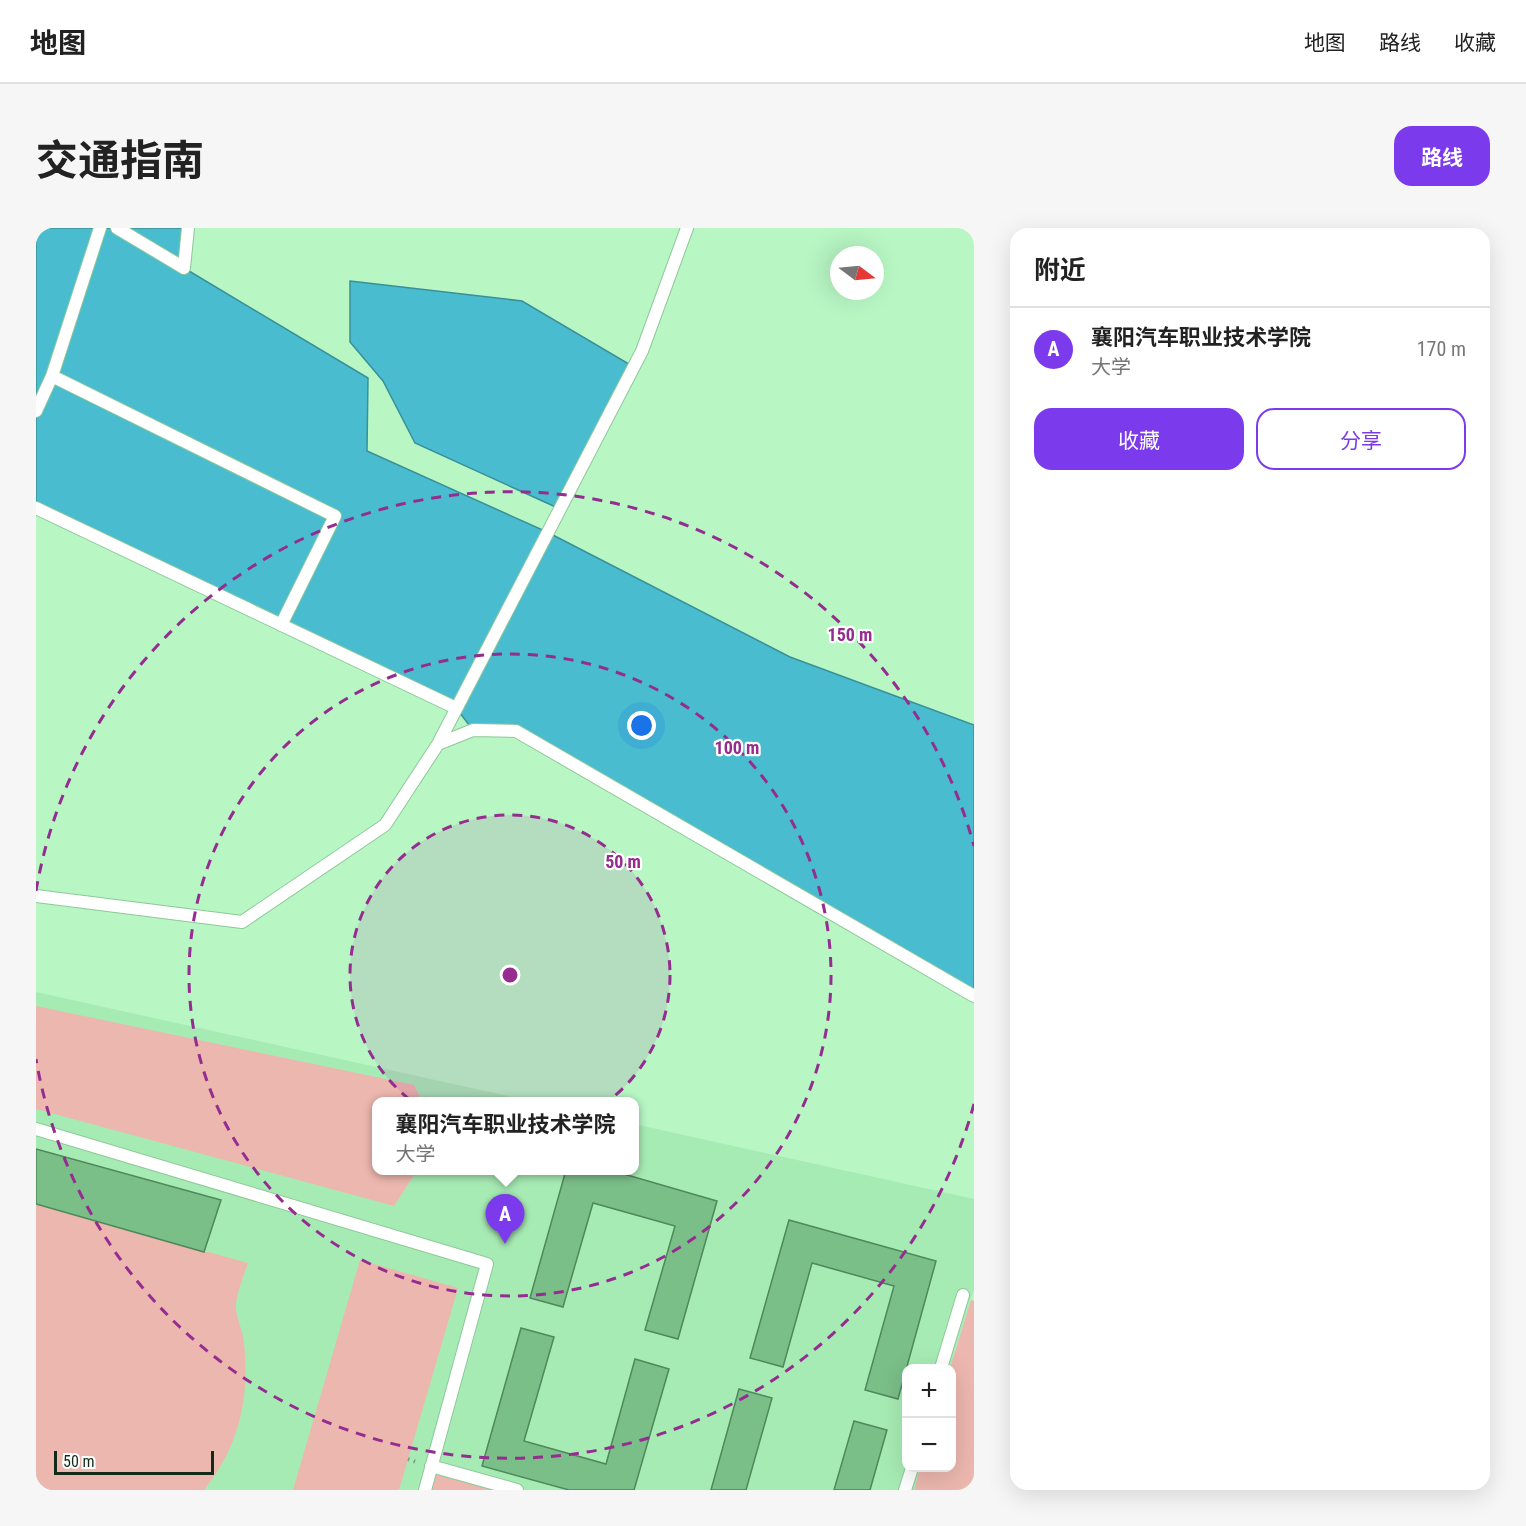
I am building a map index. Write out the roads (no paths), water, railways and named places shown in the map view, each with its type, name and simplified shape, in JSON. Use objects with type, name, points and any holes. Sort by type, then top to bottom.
[{"type":"lane","points":[[36,411],[52,376],[100,228]]},
{"type":"lane","points":[[117,228],[184,268],[188,228]]},
{"type":"lane","points":[[36,896],[242,922],[385,825],[438,744],[642,351],[687,228]]},
{"type":"lane","points":[[52,376],[335,516],[281,625]]},
{"type":"lane","points":[[36,508],[456,708]]},
{"type":"lane","points":[[438,744],[472,730],[516,731],[974,996]]},
{"type":"lane","points":[[36,1130],[487,1264],[425,1490]]},
{"type":"lane","points":[[942,1364],[963,1295]]},
{"type":"lane","points":[[431,1466],[517,1490]]},
{"type":"lane","points":[[905,1490],[910,1472]]},
{"type":"water","points":[[36,228],[188,228],[184,268],[368,378],[367,451],[547,532],[790,657],[974,725],[974,996],[516,731],[473,730],[456,708],[36,508]]},
{"type":"water","points":[[350,281],[522,301],[634,367],[560,509],[415,443],[383,381],[350,342]]},
{"type":"place","name":"襄阳汽车职业技术学院","points":[[505,1244]]}]
